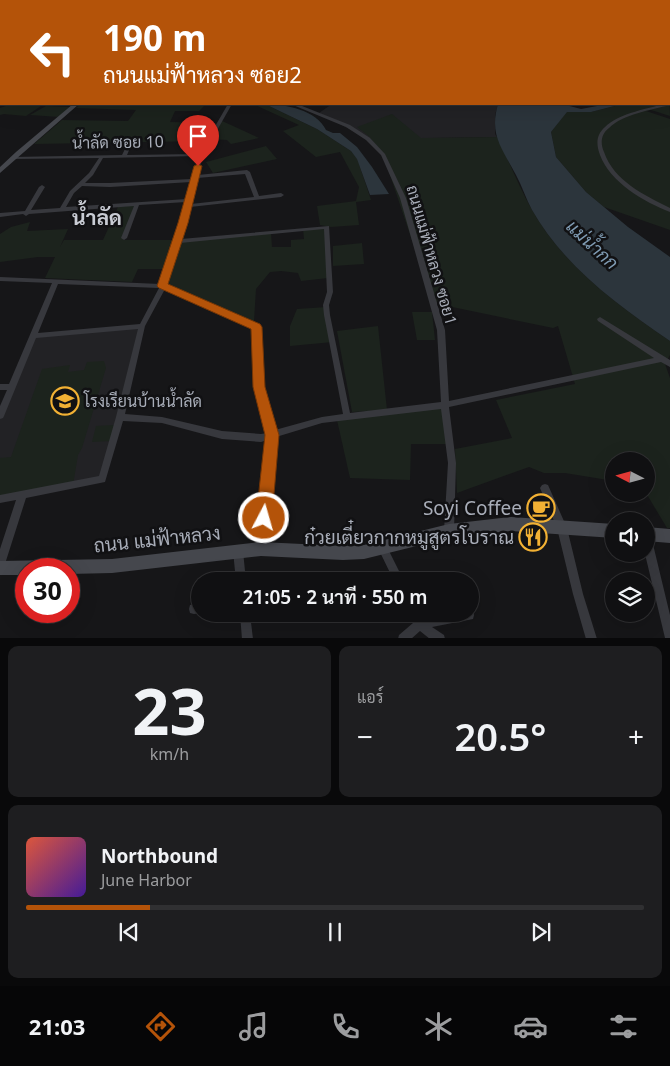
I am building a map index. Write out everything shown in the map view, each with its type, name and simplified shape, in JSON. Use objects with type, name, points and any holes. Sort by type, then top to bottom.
[{"type":"street","points":[[0,171],[12,158],[75,105]]},
{"type":"street","points":[[0,499],[102,479],[120,417],[142,326],[163,286],[195,179],[200,155],[229,105]]},
{"type":"street","name":"ถนนแม่ฟ้าหลวง ซอย1","points":[[296,105],[348,126],[368,138],[383,154],[403,198],[441,330],[445,405],[452,463],[448,531]]},
{"type":"street","points":[[667,105],[613,122],[603,130],[599,142],[603,158],[613,174],[634,191],[670,210]]},
{"type":"street","points":[[123,157],[130,143]]},
{"type":"street","name":"น้ำลัด ซอย 10","points":[[12,158],[200,155]]},
{"type":"street","points":[[62,209],[72,192],[91,174],[101,158]]},
{"type":"street","points":[[80,184],[110,185],[195,179],[247,172],[257,198]]},
{"type":"street","points":[[26,214],[42,187]]},
{"type":"street","points":[[0,215],[137,204],[188,203],[257,198],[281,194]]},
{"type":"street","points":[[124,238],[137,204]]},
{"type":"street","points":[[177,241],[327,227],[330,292],[326,305],[327,315],[347,416]]},
{"type":"street","points":[[0,278],[163,286],[256,327],[259,387],[272,435],[261,549]]},
{"type":"street","points":[[0,416],[56,281]]},
{"type":"street","points":[[600,319],[670,364]]},
{"type":"street","points":[[34,336],[142,326]]},
{"type":"street","points":[[120,417],[162,420],[222,435],[248,438],[272,435],[296,426],[347,416],[445,405],[661,359]]},
{"type":"street","points":[[0,388],[11,387]]},
{"type":"street","points":[[545,488],[562,528],[578,594],[592,638]]},
{"type":"street","points":[[0,564],[22,495]]},
{"type":"street","name":"ถนน แม่ฟ้าหลวง","points":[[0,568],[112,566],[261,549],[343,553],[383,548],[448,531],[511,524],[605,530]]},
{"type":"street","points":[[655,535],[670,536]]},
{"type":"street","points":[[383,548],[395,572]]},
{"type":"street","points":[[238,551],[240,572]]},
{"type":"street","points":[[652,562],[670,638]]},
{"type":"street","points":[[246,622],[248,638]]},
{"type":"street","points":[[404,638],[415,622]]},
{"type":"street","points":[[421,622],[440,638]]},
{"type":"shaded area","points":[[9,105],[42,105],[26,116],[0,115],[0,108]]},
{"type":"shaded area","points":[[80,105],[205,105],[199,111],[175,111],[170,122],[216,123],[205,141],[34,144],[62,120],[128,121],[136,110],[76,108]]},
{"type":"shaded area","points":[[255,105],[267,105],[317,129],[351,151],[357,158],[371,200],[356,202],[359,225],[331,227],[320,225],[317,206],[356,201],[359,187],[340,152],[316,157],[283,131],[299,125]]},
{"type":"shaded area","points":[[331,105],[498,105],[495,115],[495,134],[497,137],[368,139],[319,113]]},
{"type":"shaded area","points":[[618,105],[670,105],[670,116],[651,110],[646,111],[670,119],[670,230],[604,207],[586,192],[556,157],[551,132],[567,111],[591,112]]},
{"type":"shaded area","points":[[46,106],[70,107],[59,117],[30,115]]},
{"type":"shaded area","points":[[392,114],[421,138],[497,137],[532,210],[560,249],[593,283],[670,341],[670,355],[665,364],[670,378],[670,528],[667,528],[651,502],[655,502],[655,452],[605,452],[605,480],[565,473],[544,473],[529,467],[457,493],[455,449],[512,438],[496,400],[575,384],[558,326],[553,328],[433,303],[383,154],[368,139],[371,138],[357,127]]},
{"type":"shaded area","points":[[220,120],[259,138],[231,144],[227,140],[210,139]]},
{"type":"shaded area","points":[[266,146],[277,159],[213,173],[206,162]]},
{"type":"shaded area","points":[[137,205],[123,240],[175,240],[165,269],[138,269],[132,282],[45,278],[55,257],[38,257],[0,262],[0,234],[11,227],[30,222],[27,231],[68,229],[60,247],[64,240],[103,240],[118,207]]},
{"type":"shaded area","points":[[325,227],[328,278],[301,281],[298,273],[270,272],[256,289],[254,321],[166,285],[180,242],[271,233],[272,247],[291,247],[291,240],[304,239],[303,229]]},
{"type":"shaded area","points":[[362,243],[364,264],[333,266],[333,246]]},
{"type":"shaded area","points":[[327,307],[333,342],[290,346],[290,326],[297,309]]},
{"type":"shaded area","points":[[412,312],[432,312],[435,340],[417,340]]},
{"type":"shaded area","name":"โรงเรียนบ้านน้ำลัด","points":[[142,326],[102,479],[0,499],[0,416],[34,336]]},
{"type":"shaded area","points":[[378,326],[387,410],[352,412],[337,331]]},
{"type":"shaded area","points":[[104,361],[106,368],[82,448],[78,455],[73,485],[0,499],[0,458],[11,457],[42,369],[70,365],[68,372],[84,370],[87,362]]},
{"type":"shaded area","points":[[445,405],[449,444],[411,444],[410,480],[350,478],[337,420]]},
{"type":"shaded area","points":[[114,425],[110,441],[92,442],[96,426]]},
{"type":"water","points":[[267,105],[281,105],[308,113],[322,123],[326,130],[340,133],[357,147],[389,194],[370,195],[357,159],[351,151],[317,129]]},
{"type":"water","name":"แม่น้ำกก","points":[[498,105],[566,105],[581,109],[603,105],[618,105],[591,112],[567,112],[551,132],[556,157],[586,192],[628,227],[670,257],[670,341],[593,283],[576,267],[545,230],[532,210],[498,141],[495,124]]},
{"type":"place","name":"โรงเรียนบ้านน้ำลัด","points":[[65,401]]},
{"type":"place","name":"Soyi Coffee","points":[[541,508]]},
{"type":"place","name":"ก๋วยเตี๋ยวกากหมูสูตรโบราณ","points":[[533,537]]},
{"type":"district","name":"น้ำลัด","points":[[97,218]]},
{"type":"route","points":[[198,166],[183,223],[163,286],[256,327],[259,387],[272,435],[264,518]]}]
